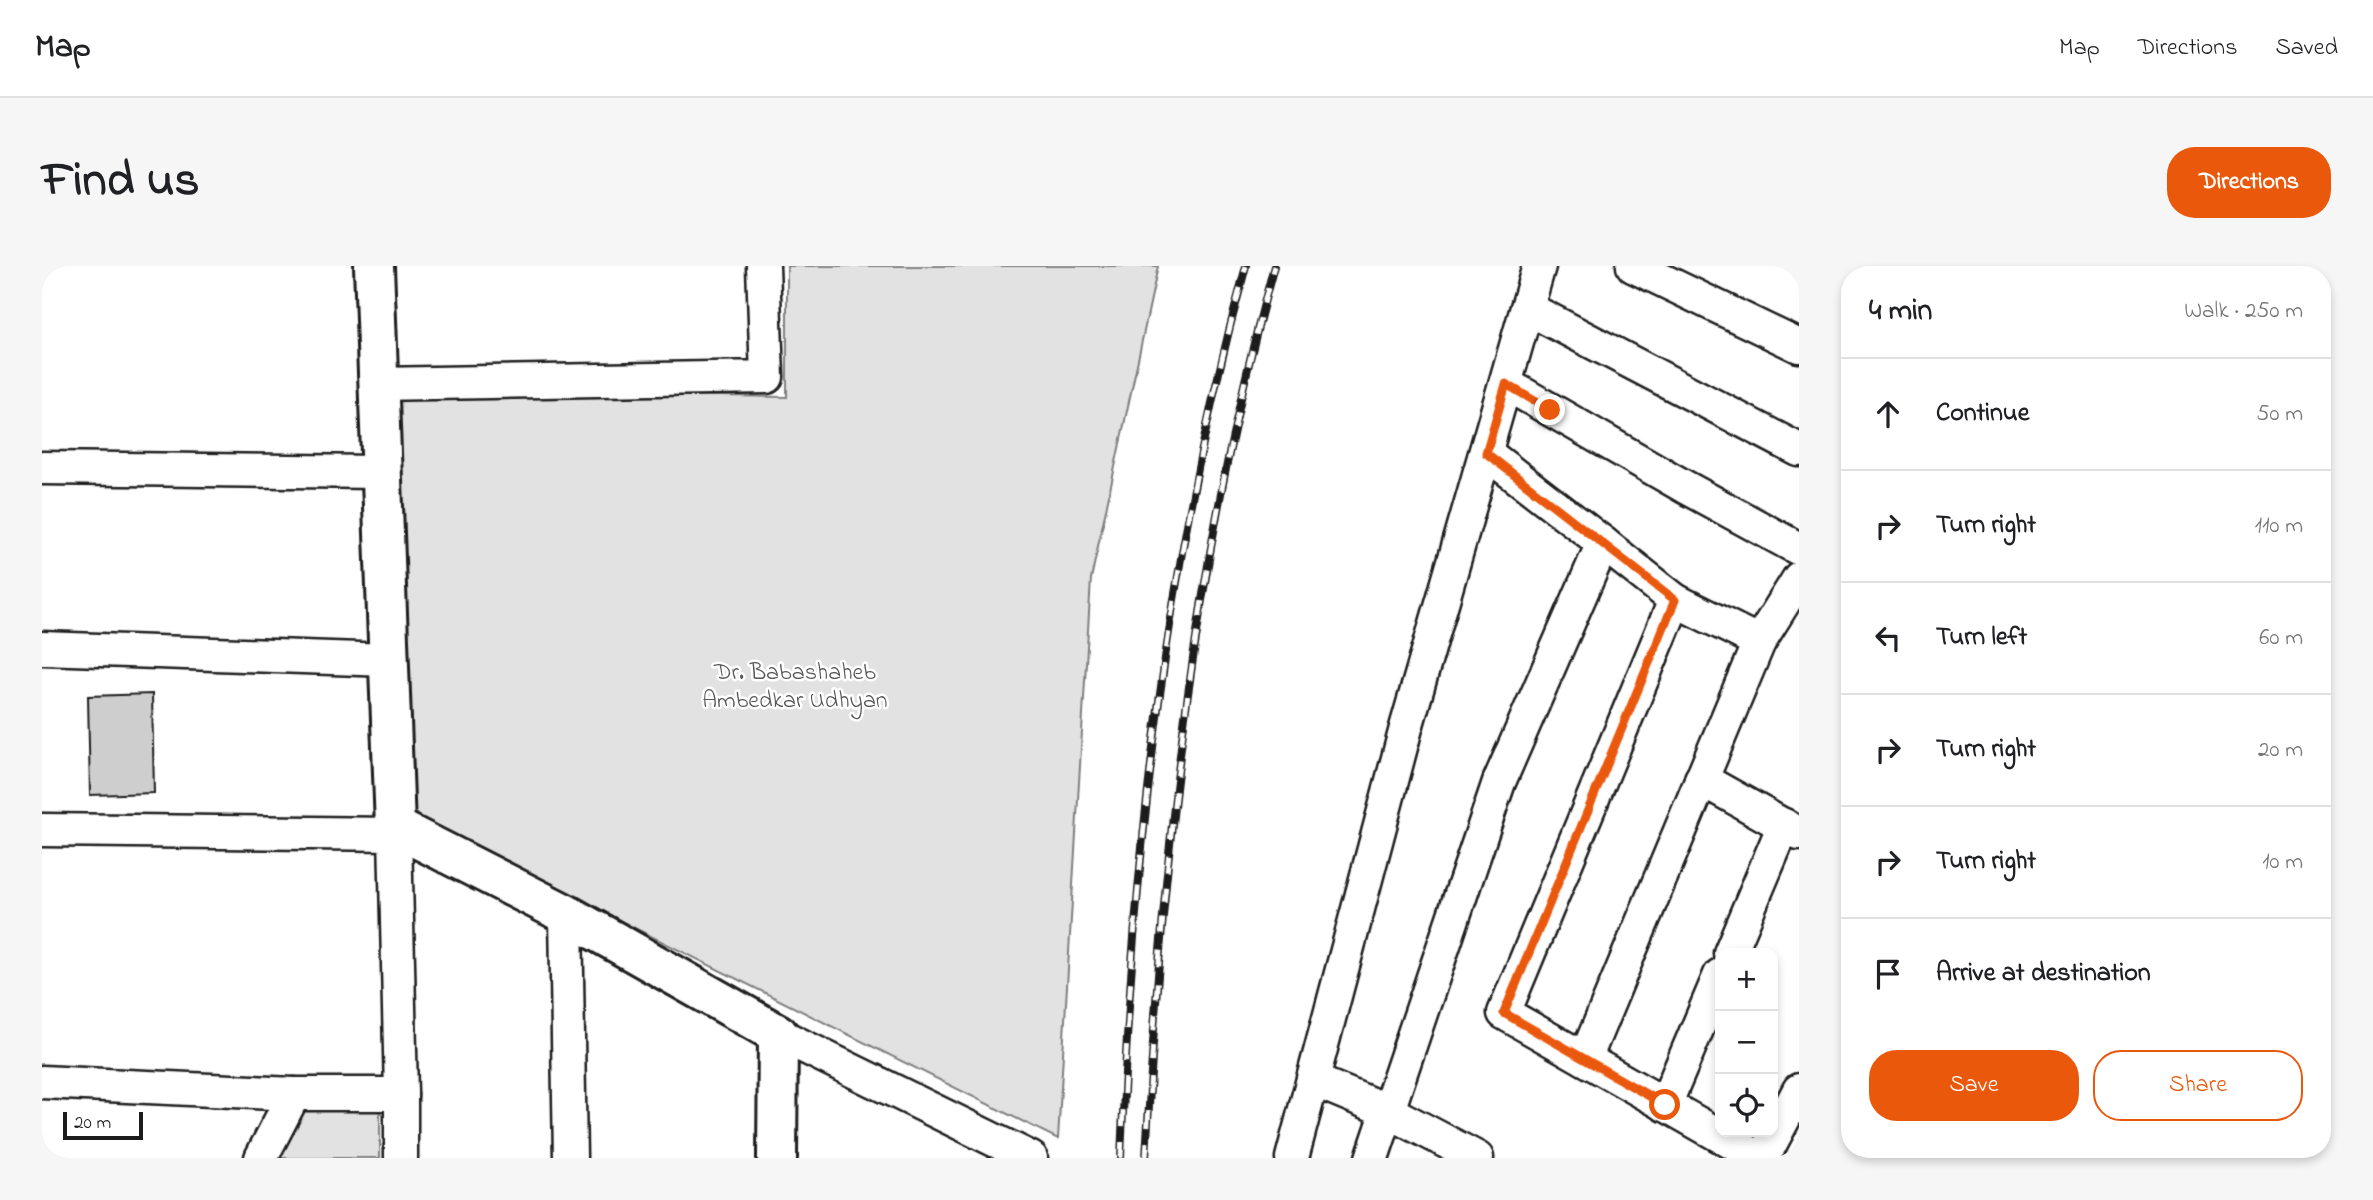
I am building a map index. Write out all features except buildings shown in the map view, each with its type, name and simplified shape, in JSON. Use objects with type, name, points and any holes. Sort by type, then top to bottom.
[{"type":"street","points":[[374,266],[379,472],[395,830],[401,1158]]},
{"type":"street","points":[[377,384],[767,377],[763,266]]},
{"type":"street","points":[[1292,1158],[1406,728],[1539,266]]},
{"type":"street","points":[[1633,266],[1799,346]]},
{"type":"street","points":[[1527,308],[1799,450]]},
{"type":"street","points":[[1506,384],[1685,487],[1799,548]]},
{"type":"street","points":[[1486,453],[1675,600],[1759,642]]},
{"type":"street","points":[[42,468],[379,472]]},
{"type":"street","points":[[1372,1158],[1499,782],[1603,542]]},
{"type":"street","points":[[1585,1059],[1759,642],[1799,578]]},
{"type":"street","points":[[1675,600],[1504,1013],[1761,1158],[1792,1122],[1799,1090]]},
{"type":"street","points":[[42,648],[389,660]]},
{"type":"street","points":[[1702,779],[1791,830],[1732,948]]},
{"type":"street","points":[[42,830],[395,830],[566,915],[778,1034],[1031,1158]]},
{"type":"street","points":[[566,915],[570,1158]]},
{"type":"street","points":[[1665,1105],[1715,987]]},
{"type":"street","points":[[777,1158],[778,1034]]},
{"type":"street","points":[[1313,1080],[1388,1111],[1477,1158]]},
{"type":"street","points":[[42,1082],[295,1094],[401,1094]]},
{"type":"street","points":[[261,1158],[295,1094]]},
{"type":"green space","name":"Dr. Babashaheb Ambedkar Udhyan","points":[[787,266],[1158,266],[1091,579],[1058,1139],[400,811],[389,391],[787,397]]},
{"type":"green space","points":[[380,1094],[380,1158],[248,1158],[272,1106]]},
{"type":"railway","points":[[1121,1158],[1134,933],[1158,708],[1194,486],[1246,266]]},
{"type":"railway","points":[[1146,1158],[1172,820],[1186,708],[1222,486],[1274,266]]},
{"type":"route","points":[[1550,410],[1506,384],[1486,453],[1675,600],[1504,1013],[1665,1105]]}]
